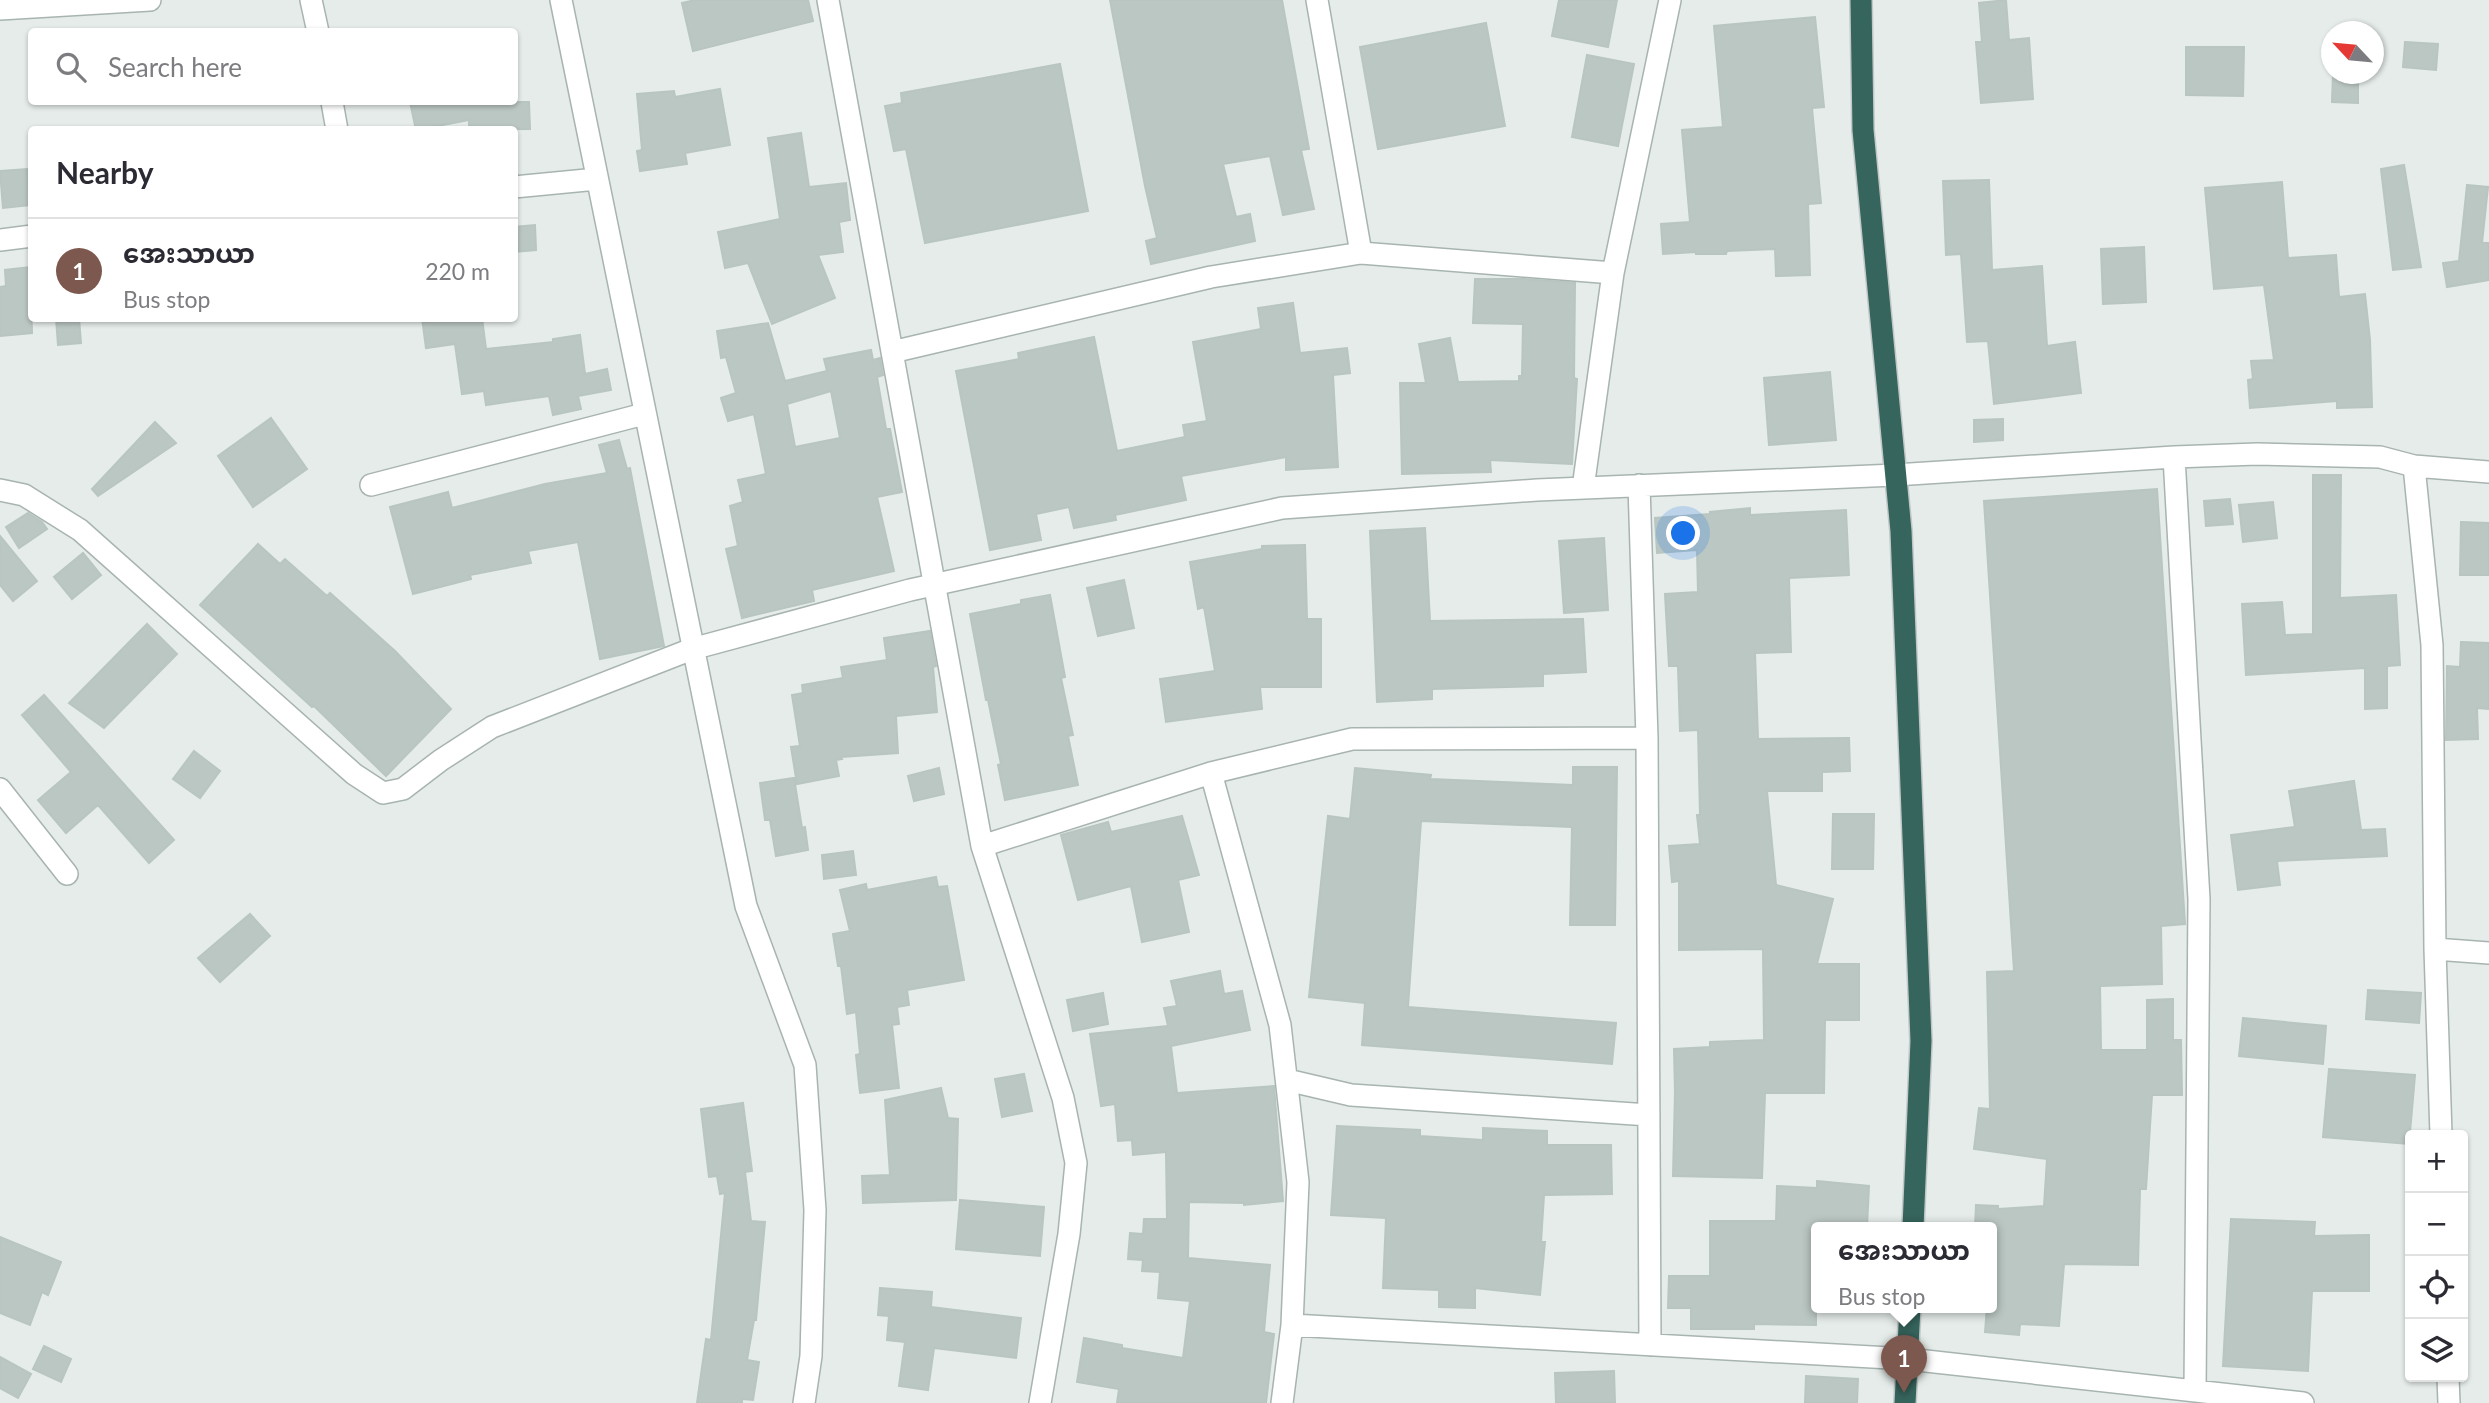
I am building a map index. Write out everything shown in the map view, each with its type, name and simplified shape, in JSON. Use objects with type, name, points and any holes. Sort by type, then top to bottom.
[{"type":"highway","points":[[1861,0],[1863,130],[1901,531],[1921,1041],[1913,1222]]},
{"type":"highway","points":[[1905,1403],[1910,1313]]},
{"type":"street","points":[[0,9],[150,0]]},
{"type":"street","points":[[312,0],[317,28]]},
{"type":"street","points":[[561,0],[746,906],[805,1065],[815,1210],[811,1356],[804,1403]]},
{"type":"street","points":[[828,0],[982,846],[1063,1098],[1076,1163],[1069,1234],[1040,1403]]},
{"type":"street","points":[[1317,0],[1361,253]]},
{"type":"street","points":[[1583,488],[1613,273],[1670,0]]},
{"type":"street","points":[[333,105],[336,126]]},
{"type":"street","points":[[518,187],[597,179]]},
{"type":"street","points":[[0,240],[28,236]]},
{"type":"street","points":[[892,352],[1212,277],[1361,253],[1613,273]]},
{"type":"street","points":[[371,485],[644,414]]},
{"type":"street","points":[[0,491],[24,495],[80,530],[354,774],[383,793],[403,789],[492,727],[692,649],[934,585],[1282,508],[1583,488],[1895,475],[2257,454],[2380,457],[2414,467],[2489,472]]},
{"type":"street","points":[[2175,457],[2199,899],[2195,1391]]},
{"type":"street","points":[[2414,467],[2432,645],[2435,949],[2441,1130]]},
{"type":"street","points":[[1639,485],[1647,738],[1650,1345]]},
{"type":"street","points":[[982,846],[1211,773],[1352,739],[1647,738]]},
{"type":"street","points":[[1211,773],[1280,1025],[1287,1080],[1298,1182],[1292,1325],[1282,1403]]},
{"type":"street","points":[[0,789],[67,874]]},
{"type":"street","points":[[2435,949],[2489,953]]},
{"type":"street","points":[[1287,1080],[1351,1096],[1649,1115]]},
{"type":"street","points":[[1292,1325],[1908,1359],[2303,1403]]},
{"type":"street","points":[[2448,1382],[2449,1403]]},
{"type":"building","points":[[695,0],[808,0],[813,21],[693,51],[682,3]]},
{"type":"building","points":[[1110,0],[1282,0],[1309,149],[1301,150],[1314,209],[1283,215],[1270,156],[1223,164],[1236,217],[1250,214],[1255,241],[1151,264],[1146,241],[1157,238]]},
{"type":"building","points":[[1559,0],[1617,0],[1608,47],[1552,36]]},
{"type":"building","points":[[2006,0],[2009,40],[2029,38],[2033,99],[1981,103],[1976,42],[1982,42],[1979,3]]},
{"type":"building","points":[[1815,17],[1824,107],[1812,108],[1821,203],[1808,204],[1810,275],[1776,276],[1775,249],[1727,251],[1726,254],[1663,254],[1661,224],[1690,222],[1682,130],[1723,127],[1714,26]]},
{"type":"building","points":[[1486,23],[1505,126],[1378,149],[1360,47]]},
{"type":"building","points":[[2405,42],[2438,44],[2436,70],[2403,67]]},
{"type":"building","points":[[2186,47],[2244,47],[2243,96],[2186,95]]},
{"type":"building","points":[[1587,55],[1634,64],[1618,146],[1572,137]]},
{"type":"building","points":[[1060,64],[1088,211],[925,243],[906,149],[894,151],[885,106],[902,103],[901,93]]},
{"type":"building","points":[[2333,84],[2358,84],[2358,103],[2332,102]]},
{"type":"building","points":[[720,89],[730,145],[685,153],[687,164],[640,171],[637,151],[642,150],[637,94],[674,91],[675,97]]},
{"type":"building","points":[[518,102],[529,102],[530,129],[518,129],[518,126],[469,126],[469,120],[437,126],[415,126],[411,105],[518,105]]},
{"type":"building","points":[[801,133],[809,187],[846,183],[850,220],[839,222],[843,252],[818,255],[835,298],[772,324],[748,263],[725,268],[718,232],[780,219],[768,138]]},
{"type":"building","points":[[2404,165],[2421,267],[2393,270],[2381,169]]},
{"type":"building","points":[[27,169],[28,205],[3,208],[0,171]]},
{"type":"building","points":[[1989,180],[1992,270],[2042,266],[2047,346],[2075,342],[2081,393],[1994,404],[1988,341],[1967,342],[1961,254],[1946,255],[1943,181]]},
{"type":"building","points":[[2282,182],[2288,258],[2336,255],[2339,297],[2365,294],[2370,340],[2372,407],[2337,408],[2337,401],[2250,408],[2248,380],[2253,379],[2251,361],[2274,360],[2264,285],[2214,289],[2205,188]]},
{"type":"building","points":[[2467,185],[2488,187],[2482,243],[2489,243],[2489,280],[2447,287],[2443,263],[2459,261]]},
{"type":"building","points":[[535,225],[536,250],[518,252],[518,227]]},
{"type":"building","points":[[2144,247],[2146,302],[2103,304],[2101,249]]},
{"type":"building","points":[[28,267],[28,322],[32,322],[32,333],[0,336],[0,287],[6,286],[5,270]]},
{"type":"building","points":[[1475,279],[1575,283],[1574,378],[1577,379],[1572,464],[1490,460],[1491,472],[1402,474],[1400,383],[1426,383],[1419,344],[1450,338],[1458,382],[1519,381],[1519,376],[1522,376],[1523,324],[1473,323]]},
{"type":"building","points":[[1293,303],[1300,353],[1347,348],[1350,373],[1333,375],[1338,467],[1286,470],[1286,457],[1181,476],[1186,500],[1115,515],[1116,520],[1074,528],[1069,507],[1036,514],[1041,540],[990,550],[956,371],[1019,359],[1018,353],[1094,337],[1117,451],[1185,437],[1183,425],[1207,421],[1193,342],[1261,329],[1258,308]]},
{"type":"building","points":[[56,322],[79,322],[81,343],[58,345]]},
{"type":"building","points":[[423,322],[483,322],[486,349],[553,342],[553,339],[580,335],[585,374],[607,369],[611,390],[578,396],[581,409],[553,415],[549,396],[486,405],[484,391],[462,394],[455,344],[426,348]]},
{"type":"building","points":[[768,323],[785,381],[827,371],[824,359],[871,350],[873,360],[880,358],[883,375],[877,377],[886,429],[890,429],[902,492],[877,497],[894,571],[812,590],[814,601],[742,618],[726,549],[738,546],[730,506],[743,502],[738,480],[766,474],[754,414],[728,421],[721,398],[736,393],[726,357],[721,358],[717,331]],"holes":[[[831,391],[840,438],[795,447],[787,404]]]},
{"type":"building","points":[[1830,372],[1836,440],[1769,445],[1764,378]]},
{"type":"building","points":[[271,418],[307,469],[253,507],[218,456]]},
{"type":"building","points":[[2003,419],[2003,440],[1974,442],[1974,420]]},
{"type":"building","points":[[155,422],[176,443],[98,496],[92,489]]},
{"type":"building","points":[[619,440],[627,469],[630,468],[664,646],[600,659],[578,542],[528,551],[531,563],[470,575],[471,579],[413,594],[390,507],[448,492],[452,508],[545,484],[607,473],[599,445]]},
{"type":"building","points":[[2313,475],[2341,475],[2340,598],[2396,595],[2400,665],[2387,666],[2387,708],[2365,709],[2365,668],[2246,675],[2242,604],[2282,602],[2285,635],[2313,634]]},
{"type":"building","points":[[2157,489],[2185,924],[2161,926],[2162,984],[2100,986],[2101,1050],[2147,1050],[2147,1000],[2173,999],[2173,1040],[2181,1040],[2182,1095],[2152,1095],[2146,1189],[2140,1189],[2138,1265],[2064,1264],[2059,1326],[2020,1324],[2019,1335],[1985,1332],[1987,1313],[1997,1313],[1997,1222],[1975,1222],[1976,1205],[1998,1206],[1998,1209],[2044,1206],[2047,1159],[1974,1149],[1979,1108],[1990,1109],[1987,972],[2014,971],[1984,501]]},
{"type":"building","points":[[2230,499],[2233,524],[2206,526],[2204,501]]},
{"type":"building","points":[[2273,502],[2277,538],[2243,542],[2239,505]]},
{"type":"building","points":[[1750,508],[1750,515],[1846,510],[1849,575],[1789,578],[1791,652],[1755,653],[1758,739],[1849,738],[1850,771],[1822,772],[1822,791],[1767,791],[1776,885],[1833,899],[1817,964],[1859,964],[1859,1020],[1825,1020],[1824,1093],[1765,1093],[1762,1178],[1673,1176],[1674,1049],[1710,1047],[1710,1042],[1764,1040],[1763,949],[1679,950],[1679,881],[1672,882],[1669,846],[1700,844],[1697,815],[1700,815],[1698,730],[1680,731],[1678,666],[1669,666],[1665,594],[1698,592],[1697,550],[1657,553],[1655,518]]},
{"type":"building","points":[[28,513],[42,522],[47,529],[19,548],[6,527]]},
{"type":"building","points":[[2461,522],[2489,523],[2489,575],[2460,575]]},
{"type":"building","points":[[1425,528],[1430,621],[1583,619],[1586,672],[1543,674],[1543,686],[1432,689],[1432,699],[1377,702],[1370,531]]},
{"type":"building","points":[[0,536],[37,581],[13,601],[0,585]]},
{"type":"building","points":[[1604,538],[1608,610],[1564,613],[1559,541]]},
{"type":"building","points":[[258,544],[280,564],[285,559],[327,596],[330,593],[395,651],[451,709],[386,776],[314,706],[200,605]]},
{"type":"building","points":[[1305,545],[1307,619],[1321,619],[1321,687],[1260,687],[1262,709],[1166,722],[1160,679],[1215,671],[1204,607],[1198,609],[1190,562],[1262,549],[1262,546]]},
{"type":"building","points":[[83,553],[101,575],[72,599],[54,577]]},
{"type":"building","points":[[1124,580],[1134,628],[1098,636],[1087,588]]},
{"type":"building","points":[[1050,595],[1065,677],[1061,678],[1073,735],[1068,736],[1078,785],[1005,800],[998,765],[1001,764],[970,614]]},
{"type":"building","points":[[147,624],[177,654],[104,728],[69,703]]},
{"type":"building","points":[[930,631],[936,666],[933,667],[937,712],[896,716],[898,753],[841,757],[842,759],[836,760],[839,776],[797,784],[791,747],[800,746],[792,695],[803,693],[802,685],[843,678],[841,667],[887,660],[884,638]]},
{"type":"building","points":[[2461,642],[2489,643],[2489,709],[2477,708],[2478,739],[2446,740],[2447,666],[2460,667]]},
{"type":"building","points":[[44,695],[174,840],[149,863],[98,805],[66,833],[38,800],[71,772],[22,715]]},
{"type":"building","points":[[194,751],[220,771],[200,798],[173,779]]},
{"type":"building","points":[[1573,767],[1617,767],[1615,925],[1570,925],[1572,827],[1421,821],[1408,1007],[1616,1023],[1612,1064],[1362,1045],[1365,1003],[1309,997],[1328,816],[1350,819],[1355,768],[1431,775],[1430,779],[1573,785]]},
{"type":"building","points":[[939,768],[944,794],[914,801],[908,776]]},
{"type":"building","points":[[794,778],[808,850],[776,856],[770,820],[765,820],[760,783]]},
{"type":"building","points":[[2354,781],[2361,830],[2385,829],[2387,856],[2277,861],[2280,885],[2238,890],[2231,835],[2295,827],[2289,791]]},
{"type":"building","points":[[1833,814],[1874,814],[1873,869],[1832,869]]},
{"type":"building","points":[[1182,816],[1199,875],[1178,880],[1189,932],[1142,942],[1131,886],[1078,900],[1061,835],[1108,822],[1111,832]]},
{"type":"building","points":[[853,851],[856,875],[824,879],[822,855]]},
{"type":"building","points":[[936,877],[938,887],[947,886],[964,980],[907,990],[909,1005],[897,1007],[899,1024],[892,1025],[899,1088],[860,1093],[856,1055],[860,1054],[856,1012],[847,1014],[841,966],[838,966],[833,934],[850,931],[840,890],[866,884],[867,890]]},
{"type":"building","points":[[250,914],[270,936],[220,982],[198,958]]},
{"type":"building","points":[[1220,971],[1224,994],[1242,991],[1250,1030],[1171,1046],[1177,1093],[1274,1086],[1283,1201],[1244,1205],[1189,1202],[1188,1258],[1270,1265],[1264,1332],[1274,1334],[1266,1403],[1117,1403],[1119,1389],[1077,1382],[1084,1338],[1122,1345],[1122,1348],[1183,1358],[1190,1301],[1158,1298],[1160,1272],[1142,1271],[1143,1260],[1128,1259],[1130,1233],[1143,1234],[1144,1219],[1167,1219],[1166,1152],[1133,1155],[1132,1140],[1118,1141],[1115,1104],[1101,1106],[1090,1034],[1168,1026],[1164,1008],[1177,1006],[1171,981]]},
{"type":"building","points":[[2368,990],[2421,993],[2419,1023],[2366,1019]]},
{"type":"building","points":[[1103,993],[1108,1024],[1073,1031],[1067,1000]]},
{"type":"building","points":[[2243,1018],[2326,1026],[2323,1064],[2239,1056]]},
{"type":"building","points":[[2329,1069],[2415,1075],[2410,1130],[2405,1130],[2405,1144],[2323,1137]]},
{"type":"building","points":[[1024,1074],[1032,1111],[1002,1117],[995,1079]]},
{"type":"building","points":[[941,1088],[948,1118],[958,1119],[956,1200],[863,1203],[862,1176],[890,1175],[885,1100]]},
{"type":"building","points":[[743,1103],[752,1171],[745,1172],[751,1221],[765,1222],[756,1320],[747,1360],[759,1362],[753,1400],[742,1399],[742,1403],[697,1403],[706,1339],[711,1340],[725,1193],[720,1194],[717,1176],[709,1177],[701,1109]]},
{"type":"building","points":[[1337,1126],[1420,1130],[1420,1136],[1483,1140],[1483,1128],[1547,1131],[1547,1145],[1611,1145],[1612,1194],[1544,1195],[1541,1242],[1545,1242],[1540,1295],[1475,1288],[1475,1308],[1439,1307],[1439,1290],[1383,1288],[1386,1218],[1331,1215]]},
{"type":"building","points":[[1817,1181],[1869,1186],[1867,1222],[1811,1222],[1811,1313],[1816,1313],[1816,1325],[1754,1324],[1754,1329],[1691,1329],[1691,1308],[1668,1308],[1669,1276],[1710,1276],[1710,1221],[1776,1221],[1777,1186],[1817,1188]]},
{"type":"building","points":[[960,1200],[1044,1207],[1040,1256],[956,1249]]},
{"type":"building","points":[[2231,1219],[2315,1222],[2314,1236],[2369,1235],[2369,1291],[2312,1291],[2308,1371],[2223,1366]]},
{"type":"building","points":[[0,1237],[61,1262],[48,1295],[42,1292],[30,1325],[0,1313]]},
{"type":"building","points":[[880,1288],[932,1292],[931,1307],[1021,1318],[1016,1358],[934,1348],[928,1390],[899,1386],[905,1342],[887,1340],[889,1316],[878,1315]]},
{"type":"building","points":[[44,1346],[71,1359],[61,1382],[33,1369]]},
{"type":"building","points":[[0,1357],[31,1374],[18,1398],[0,1388]]},
{"type":"building","points":[[1614,1371],[1615,1403],[1556,1403],[1555,1373]]},
{"type":"building","points":[[1806,1376],[1858,1379],[1857,1403],[1805,1403]]},
{"type":"place","name":"အေးသာယာ","points":[[1904,1393]]}]
